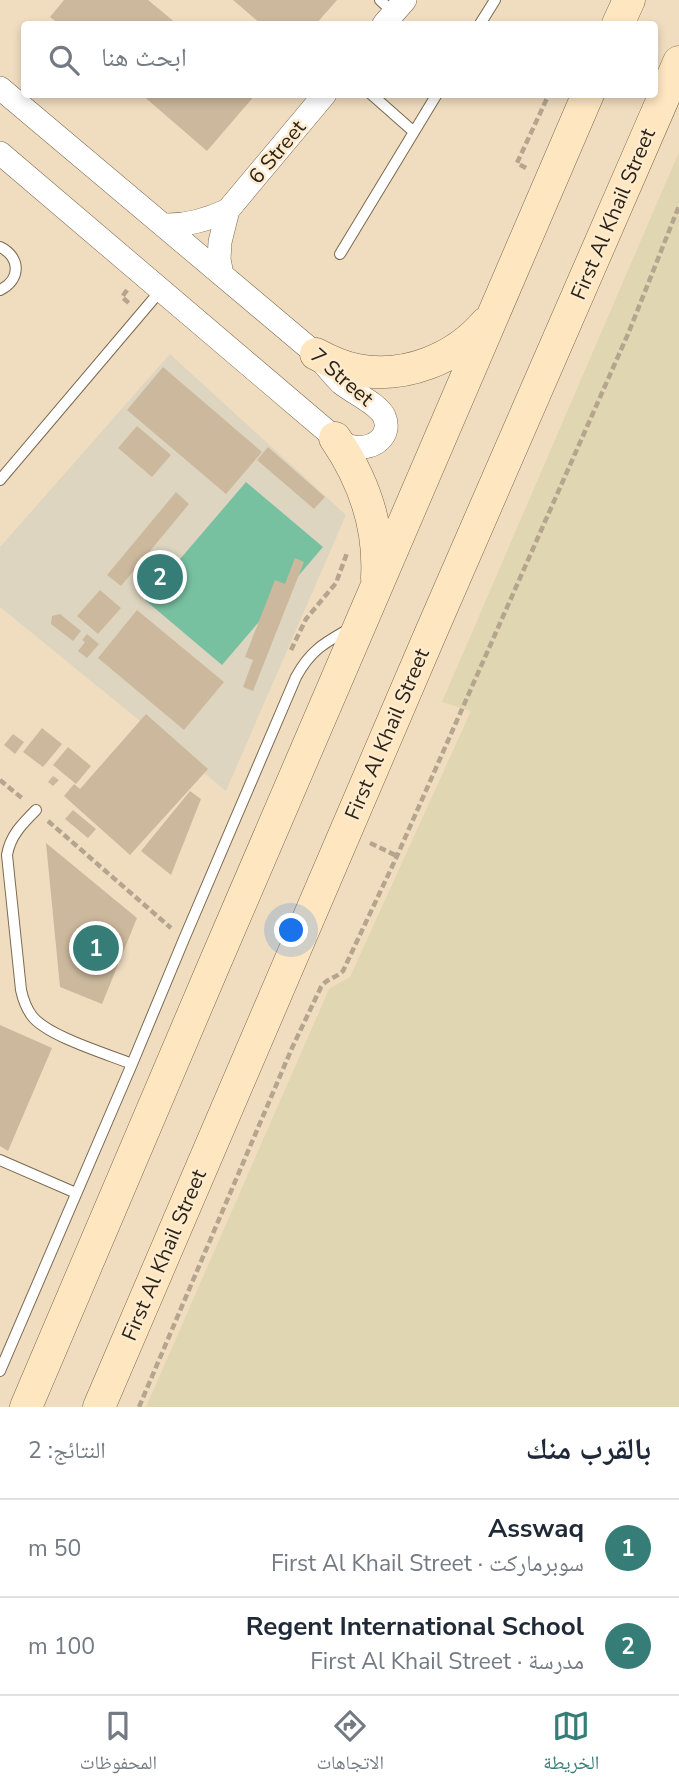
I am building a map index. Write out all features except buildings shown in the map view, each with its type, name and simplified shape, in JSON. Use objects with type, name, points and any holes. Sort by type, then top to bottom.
[{"type":"main road","points":[[619,21],[629,0]]},
{"type":"main road","name":"First Al Khail Street","points":[[99,1407],[679,62]]},
{"type":"main road","points":[[26,1407],[586,98]]},
{"type":"main road","points":[[316,355],[358,370],[402,371],[424,366],[463,345],[480,331],[494,314]]},
{"type":"main road","points":[[335,438],[358,478],[370,511],[377,549],[376,588]]},
{"type":"street","name":"7 Street","points":[[0,88],[316,355],[342,383],[380,410],[385,418],[383,438],[366,447],[344,444],[335,438],[0,153]]},
{"type":"street","name":"6 Street","points":[[222,275],[220,242],[228,210],[322,98]]},
{"type":"street","name":"6 Street","points":[[163,225],[196,223],[228,210]]},
{"type":"lane","points":[[482,21],[495,0]]},
{"type":"lane","points":[[376,98],[414,132]]},
{"type":"lane","points":[[340,254],[435,98]]},
{"type":"lane","points":[[0,247],[9,251],[16,264],[12,280],[0,290]]},
{"type":"lane","points":[[0,480],[161,290]]},
{"type":"lane","points":[[0,1371],[296,677],[316,649],[361,623]]},
{"type":"lane","points":[[36,810],[14,835],[7,855],[24,1004],[42,1026],[54,1033],[132,1064]]},
{"type":"lane","points":[[0,1160],[76,1193]]},
{"type":"path","points":[[139,1407],[298,1036],[324,982],[343,971],[397,856],[628,334],[679,206]]},
{"type":"path","points":[[296,677],[287,669],[286,660],[306,619],[336,583],[347,554],[347,540]]},
{"type":"path","points":[[0,780],[184,939]]},
{"type":"shaded area","points":[[170,354],[346,515],[226,791],[0,607],[0,547]]},
{"type":"green space","points":[[246,482],[323,547],[222,665],[145,600]]},
{"type":"sand","points":[[679,152],[679,1407],[146,1407],[329,989],[350,977],[471,711],[442,702]]},
{"type":"place","name":"Regent International School","points":[[160,577]]},
{"type":"place","name":"Asswaq","points":[[96,948]]}]
